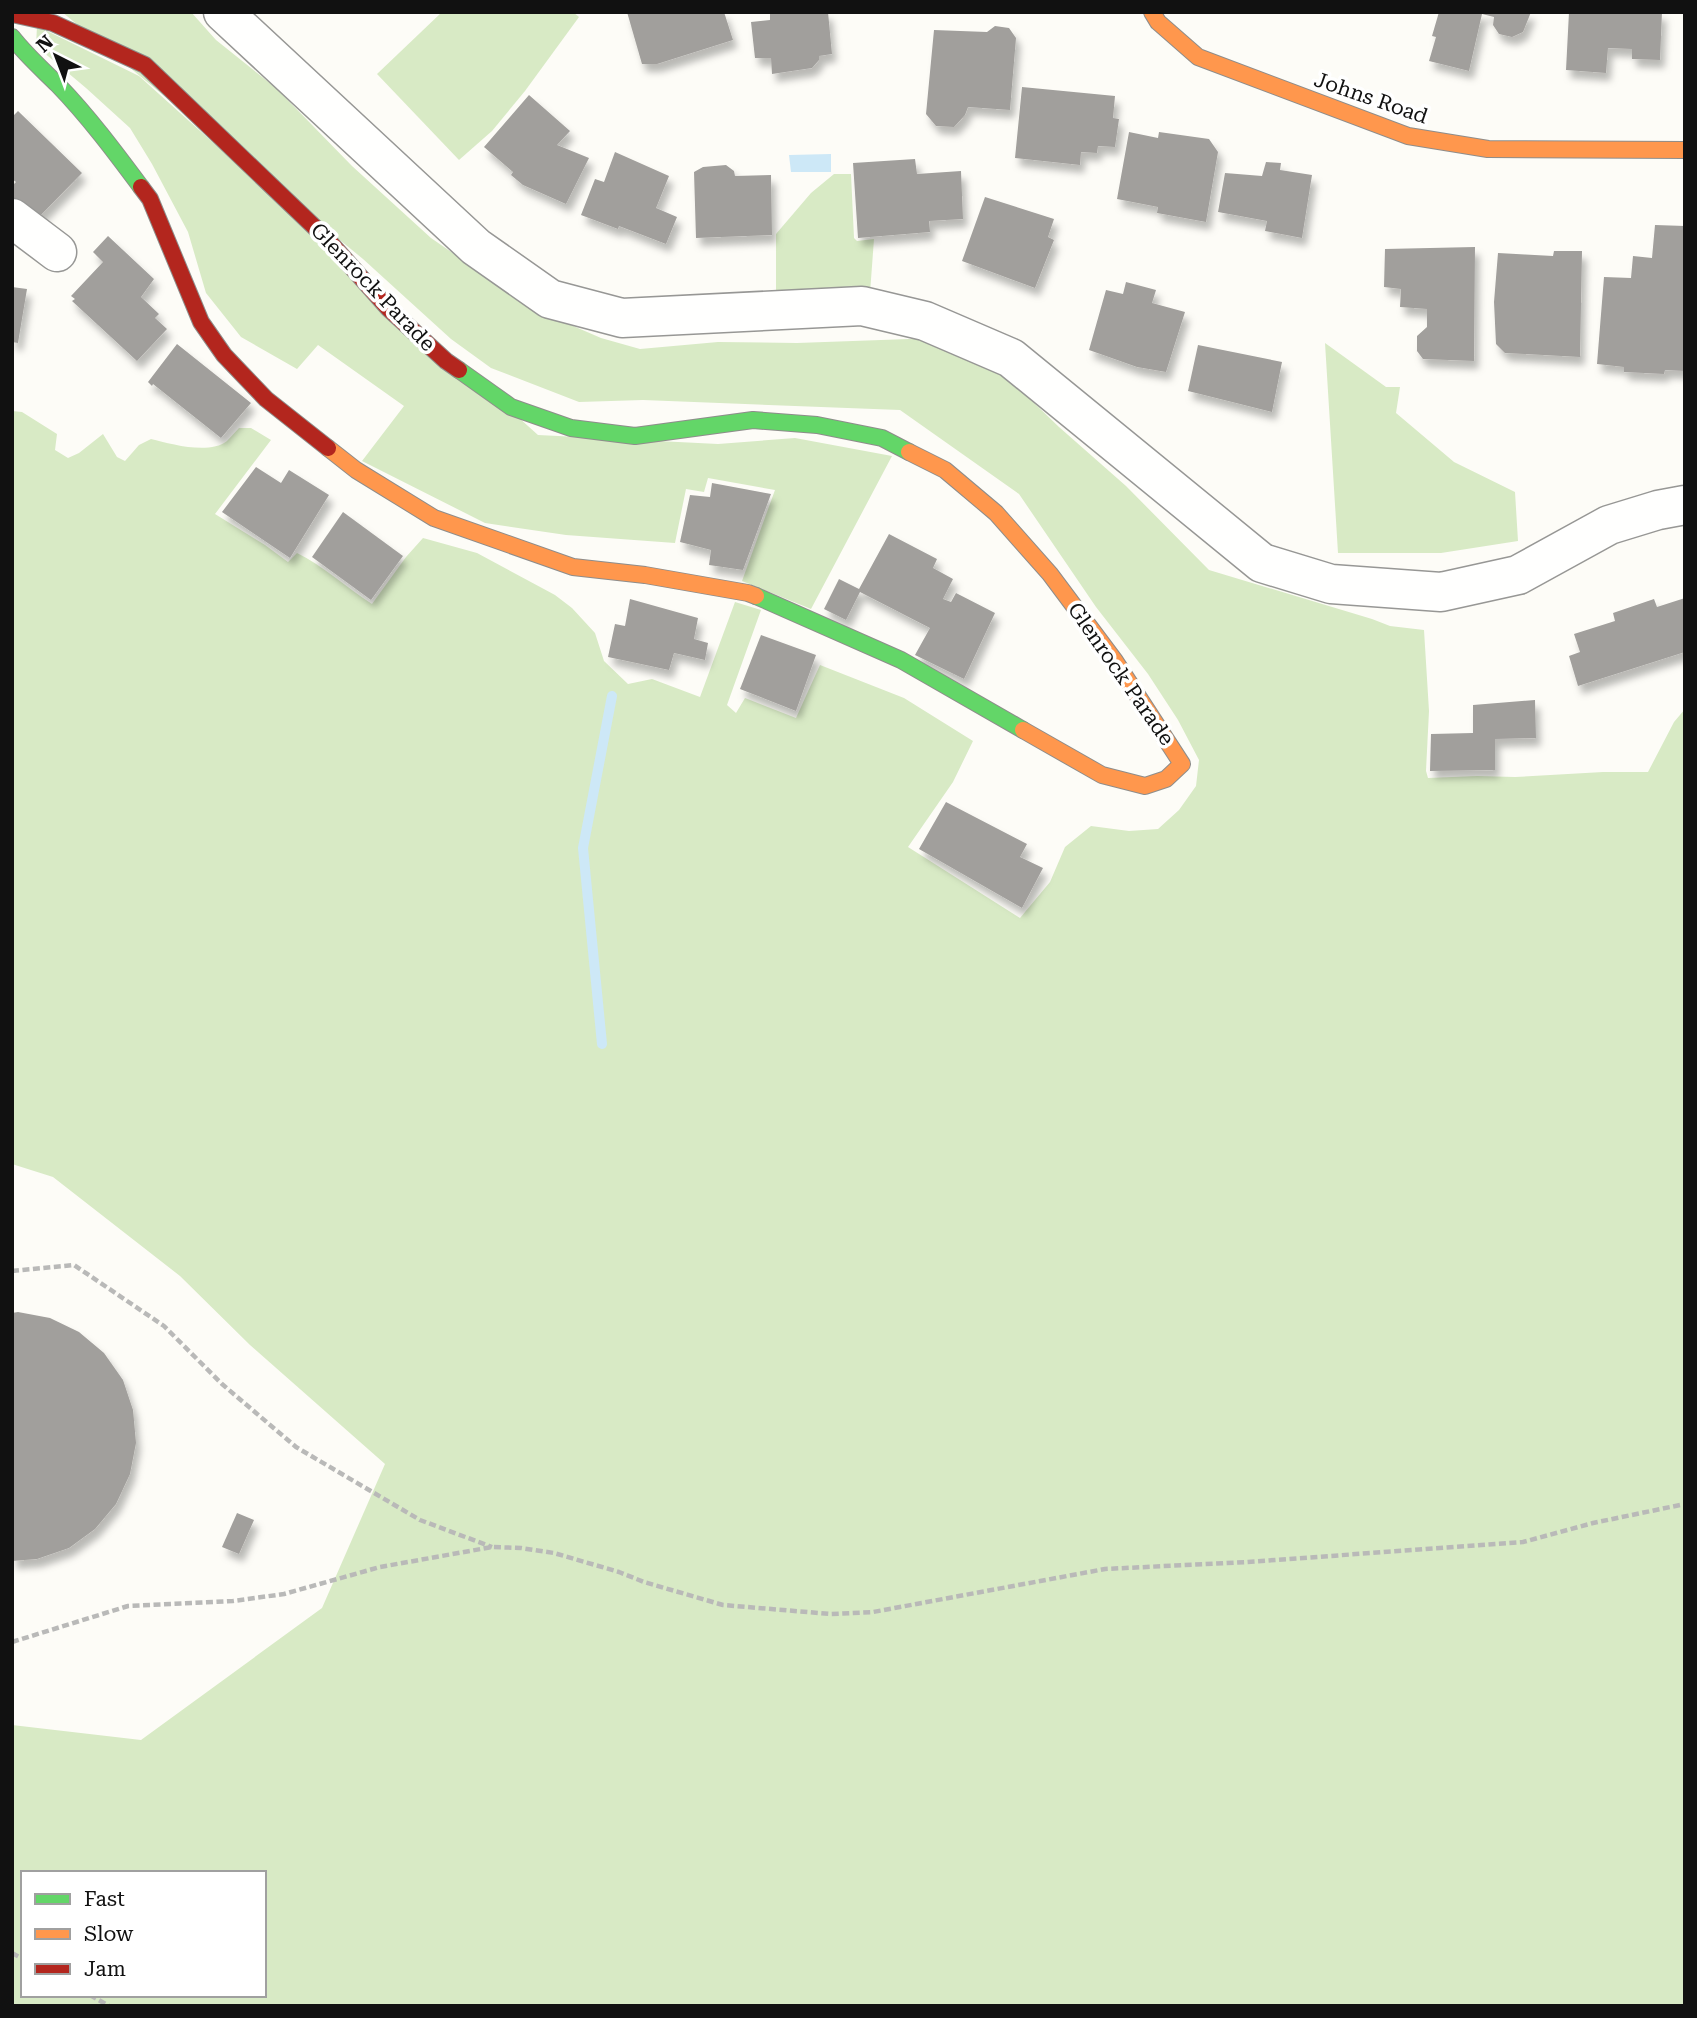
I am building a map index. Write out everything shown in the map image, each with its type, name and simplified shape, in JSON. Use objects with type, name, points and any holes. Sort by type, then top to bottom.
[{"type":"street","points":[[223,12],[476,247],[550,299],[622,318],[862,306],[925,321],[1011,358],[1262,563],[1331,584],[1441,592],[1518,575],[1609,525],[1685,505]]},
{"type":"street","name":"Johns Road","points":[[1152,12],[1158,22],[1198,57],[1408,136],[1488,149],[1685,150]]},
{"type":"street","name":"Glenrock Parade","points":[[12,14],[53,23],[145,65],[326,238],[388,309],[446,361],[510,407],[571,428],[635,436],[753,420],[817,425],[882,438],[945,470],[996,513],[1050,574],[1115,661],[1182,764],[1166,779],[1144,786],[1102,775],[901,660],[748,593],[645,575],[573,567],[434,517],[356,470],[266,398],[223,355],[201,322],[150,199],[116,153],[58,85],[12,37]]},
{"type":"street","points":[[12,218],[57,252]]},
{"type":"path","points":[[12,1271],[74,1265],[164,1326],[222,1384],[296,1447],[420,1520],[492,1547]]},
{"type":"path","points":[[12,1642],[128,1606],[233,1601],[284,1594],[380,1567],[492,1547],[554,1553],[723,1605],[831,1614],[873,1612],[1105,1569],[1247,1562],[1523,1542],[1593,1523],[1685,1504]]},
{"type":"path","points":[[93,1997],[109,2006]]},
{"type":"green space","points":[[62,12],[191,12],[216,40],[276,88],[352,166],[431,238],[534,309],[601,338],[640,349],[718,342],[797,343],[937,338],[1000,370],[1126,486],[1209,570],[1390,626],[1424,630],[1429,711],[1426,771],[1428,778],[1648,772],[1674,722],[1685,709],[1685,2006],[12,2006],[12,1725],[141,1740],[322,1608],[385,1464],[250,1345],[180,1276],[53,1177],[12,1164],[12,411],[22,412],[57,434],[55,450],[68,458],[103,434],[117,457],[125,461],[139,445],[151,439],[190,447],[210,447],[227,441],[239,428],[251,428],[271,440],[215,514],[288,562],[297,553],[306,558],[372,604],[423,538],[477,553],[555,595],[572,608],[595,633],[604,661],[628,684],[652,679],[700,697],[735,602],[761,610],[727,705],[736,713],[745,698],[796,718],[820,665],[904,698],[973,741],[953,782],[908,847],[1020,918],[1050,882],[1065,847],[1091,826],[1129,831],[1158,829],[1179,810],[1196,786],[1199,760],[1178,720],[1019,494],[900,410],[643,400],[579,402],[491,368],[451,339],[363,259]]},
{"type":"green space","points":[[442,12],[573,12],[579,17],[492,131],[459,160],[377,74]]},
{"type":"green space","points":[[37,26],[139,76],[538,435],[718,444],[795,438],[892,456],[811,609],[742,581],[775,490],[708,478],[704,492],[686,489],[675,543],[566,535],[485,523],[362,461],[404,406],[318,345],[297,369],[241,337],[206,293],[188,232],[130,128],[36,46]]},
{"type":"green space","points":[[834,174],[851,174],[854,238],[857,241],[874,239],[870,293],[776,295],[776,234],[811,193]]},
{"type":"green space","points":[[1325,343],[1386,387],[1400,387],[1396,413],[1454,462],[1515,492],[1518,541],[1441,553],[1338,553]]},
{"type":"water","points":[[831,154],[831,172],[791,172],[789,155]]},
{"type":"building","points":[[627,12],[724,12],[733,40],[657,64],[642,64]]},
{"type":"building","points":[[770,12],[828,12],[832,54],[819,56],[812,68],[772,74],[771,58],[755,58],[751,22],[770,20]]},
{"type":"building","points":[[1439,12],[1531,12],[1523,32],[1512,37],[1499,34],[1493,25],[1494,17],[1482,14],[1469,71],[1429,61]]},
{"type":"building","points":[[1569,12],[1662,12],[1660,60],[1632,59],[1632,49],[1608,48],[1606,73],[1566,70]]},
{"type":"building","points":[[995,26],[1009,28],[1016,38],[1010,110],[968,107],[965,115],[954,127],[936,126],[926,114],[934,30],[987,32]]},
{"type":"building","points":[[1022,87],[1115,96],[1113,118],[1119,119],[1115,147],[1098,146],[1097,153],[1081,152],[1080,165],[1015,158]]},
{"type":"building","points":[[529,95],[570,131],[557,145],[589,158],[566,204],[523,185],[511,175],[513,172],[484,147]]},
{"type":"building","points":[[18,111],[82,173],[35,221],[12,200],[12,186],[16,182],[12,179],[12,117]]},
{"type":"building","points":[[1129,132],[1158,138],[1159,132],[1209,139],[1218,152],[1206,222],[1157,213],[1158,207],[1117,199]]},
{"type":"building","points":[[615,152],[669,176],[656,208],[677,217],[666,244],[581,215],[595,179],[604,182]]},
{"type":"building","points":[[915,159],[917,174],[961,171],[963,219],[929,221],[930,232],[858,238],[853,163]]},
{"type":"building","points":[[1266,162],[1281,163],[1280,170],[1312,175],[1302,238],[1265,231],[1267,221],[1218,212],[1225,173],[1262,176]]},
{"type":"building","points":[[726,165],[734,171],[735,176],[771,175],[772,235],[696,238],[694,172],[703,167]]},
{"type":"building","points":[[985,197],[1054,219],[1048,237],[1054,240],[1035,288],[962,261]]},
{"type":"building","points":[[1655,225],[1685,226],[1685,371],[1665,370],[1664,374],[1624,372],[1624,367],[1597,364],[1604,277],[1631,278],[1633,256],[1652,258]]},
{"type":"building","points":[[108,236],[154,279],[141,297],[159,314],[155,318],[167,329],[137,361],[72,301],[75,299],[71,296],[103,262],[93,252]]},
{"type":"building","points":[[1475,247],[1474,361],[1423,359],[1417,351],[1417,336],[1427,327],[1427,309],[1400,307],[1401,289],[1384,287],[1385,249]]},
{"type":"building","points":[[1554,251],[1582,251],[1580,357],[1505,353],[1496,344],[1494,302],[1498,253],[1553,256]]},
{"type":"building","points":[[1126,282],[1156,290],[1152,303],[1185,312],[1166,372],[1137,367],[1089,350],[1106,290],[1123,294]]},
{"type":"building","points":[[12,287],[27,289],[18,343],[12,342]]},
{"type":"building","points":[[177,344],[251,403],[221,438],[148,382]]},
{"type":"building","points":[[1198,345],[1282,362],[1272,412],[1188,391]]},
{"type":"building","points":[[256,467],[281,483],[289,470],[329,495],[290,558],[222,512]]},
{"type":"building","points":[[712,483],[771,494],[743,570],[709,565],[711,550],[680,542],[690,495],[710,497]]},
{"type":"building","points":[[343,512],[403,556],[371,600],[312,557]]},
{"type":"building","points":[[889,534],[937,559],[933,568],[953,579],[943,599],[951,602],[956,593],[995,613],[964,679],[915,655],[930,628],[860,592],[846,620],[824,609],[839,579],[859,589]]},
{"type":"building","points":[[1685,598],[1685,652],[1578,686],[1569,656],[1580,652],[1574,634],[1615,621],[1613,613],[1654,599],[1657,607]]},
{"type":"building","points":[[630,599],[698,618],[694,639],[708,643],[705,660],[674,653],[669,670],[608,657],[615,624],[625,626]]},
{"type":"building","points":[[761,635],[816,655],[796,711],[740,689]]},
{"type":"building","points":[[1535,700],[1536,738],[1495,739],[1495,770],[1430,771],[1431,734],[1473,733],[1473,705]]},
{"type":"building","points":[[946,802],[1027,844],[1020,857],[1043,868],[1022,908],[919,849]]},
{"type":"building","points":[[12,1313],[50,1318],[79,1332],[104,1353],[123,1380],[133,1410],[136,1443],[130,1474],[116,1504],[95,1529],[69,1548],[37,1559],[12,1561]]},
{"type":"building","points":[[237,1513],[254,1520],[239,1554],[222,1547]]},
{"type":"waterway","points":[[602,1044],[583,848],[612,696]]},
{"type":"traffic: fast","points":[[12,37],[80,109],[141,187]]},
{"type":"traffic: fast","points":[[459,370],[511,407],[571,428],[635,436],[753,420],[817,425],[882,438],[909,452]]},
{"type":"traffic: fast","points":[[756,596],[901,660],[1023,730]]},
{"type":"traffic: slow","points":[[1152,12],[1158,22],[1198,57],[1408,136],[1488,149],[1685,150]]},
{"type":"traffic: slow","points":[[328,448],[356,470],[434,518],[573,567],[645,575],[756,596]]},
{"type":"traffic: slow","points":[[909,452],[945,470],[996,513],[1050,574],[1115,661],[1182,764],[1166,779],[1145,786],[1102,775],[1023,730]]},
{"type":"traffic: jam","points":[[12,14],[53,23],[145,65],[326,238],[388,308],[459,370]]},
{"type":"traffic: jam","points":[[141,187],[150,199],[201,322],[224,355],[266,399],[328,448]]}]
